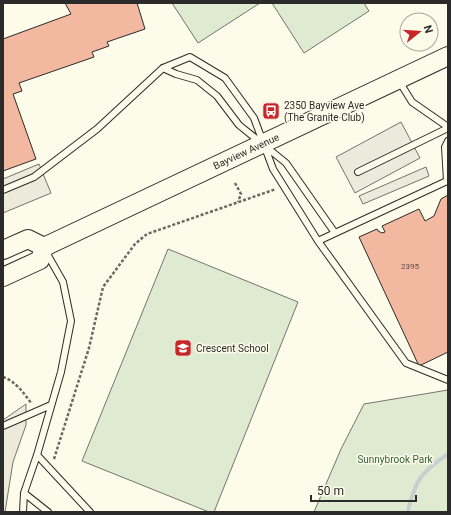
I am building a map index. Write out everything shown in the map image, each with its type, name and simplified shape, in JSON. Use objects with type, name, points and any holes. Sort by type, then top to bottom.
[{"type":"main road","name":"Bayview Avenue","points":[[44,247],[398,78],[448,56]]},
{"type":"main road","points":[[3,250],[28,239],[44,247],[40,260],[3,277]]},
{"type":"lane","points":[[3,190],[34,177],[97,129],[163,68],[190,57],[225,78],[254,118],[273,169],[318,241],[406,363],[448,380]]},
{"type":"lane","points":[[163,68],[176,74],[197,80],[217,96],[239,125],[286,162],[335,233]]},
{"type":"lane","points":[[358,172],[448,127],[412,102],[398,78]]},
{"type":"lane","points":[[318,241],[448,181],[445,147],[448,141]]},
{"type":"lane","points":[[23,512],[24,493],[37,455],[61,372],[71,321],[63,282],[44,247]]},
{"type":"lane","points":[[3,426],[51,405]]},
{"type":"lane","points":[[37,455],[90,512]]},
{"type":"lane","points":[[24,493],[48,512]]},
{"type":"path","points":[[235,183],[241,194],[238,202]]},
{"type":"path","points":[[51,470],[89,348],[103,287],[135,244],[147,234],[284,186]]},
{"type":"path","points":[[3,377],[7,378],[22,390],[37,411]]},
{"type":"green space","points":[[172,3],[260,3],[198,43]]},
{"type":"green space","points":[[272,3],[364,3],[369,11],[304,53]]},
{"type":"green space","points":[[168,249],[298,302],[214,512],[209,512],[82,461]]},
{"type":"green space","name":"Sunnybrook Park","points":[[448,390],[448,512],[314,512],[341,449],[364,404]]},
{"type":"shaded area","points":[[401,122],[420,158],[355,193],[336,157]]},
{"type":"shaded area","points":[[39,164],[51,193],[3,213],[3,179]]},
{"type":"shaded area","points":[[426,167],[429,176],[363,204],[359,196]]},
{"type":"shaded area","points":[[26,404],[26,425],[13,462],[5,512],[3,512],[3,420]]},
{"type":"building","points":[[65,3],[137,3],[145,29],[107,42],[109,46],[92,52],[94,57],[19,83],[22,91],[13,94],[36,159],[3,171],[3,39],[71,14]]},
{"type":"building","points":[[448,195],[448,352],[419,366],[359,237],[377,229],[382,233],[385,232],[382,226],[419,209],[425,221],[434,216],[441,199]]},
{"type":"waterway","points":[[408,512],[413,494],[421,477],[430,467],[448,454]]},
{"type":"place","name":"2350 Bayview Ave (The Granite Club)","points":[[271,111]]},
{"type":"place","name":"Crescent School","points":[[183,348]]}]
